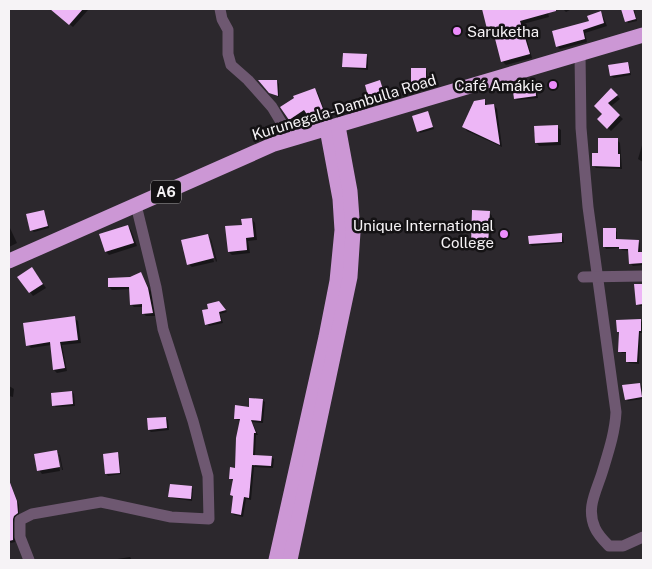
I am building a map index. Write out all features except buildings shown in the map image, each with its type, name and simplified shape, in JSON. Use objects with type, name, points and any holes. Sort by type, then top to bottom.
[{"type":"highway","name":"Kurunegala-Dambulla Road","points":[[9,261],[274,144],[643,35]]},
{"type":"highway","points":[[276,560],[337,281],[342,230],[332,127]]},
{"type":"highway","points":[[290,560],[350,277],[353,232],[350,191],[332,127]]},
{"type":"street","points":[[220,9],[222,19],[228,30],[228,54],[231,65],[248,80],[272,108],[287,132]]},
{"type":"street","points":[[580,53],[581,128],[588,207],[616,412],[614,431],[602,475],[592,499],[591,515],[596,531],[609,546],[623,546],[643,538]]},
{"type":"street","points":[[29,560],[20,537],[20,520],[32,514],[101,502],[171,517],[210,519],[208,476],[193,420],[163,329],[156,287],[136,205]]},
{"type":"street","points":[[583,277],[643,276]]},
{"type":"place","name":"Saruketha","points":[[457,31]]},
{"type":"place","name":"Café Amákie","points":[[553,85]]},
{"type":"place","name":"Unique International College","points":[[504,234]]}]
